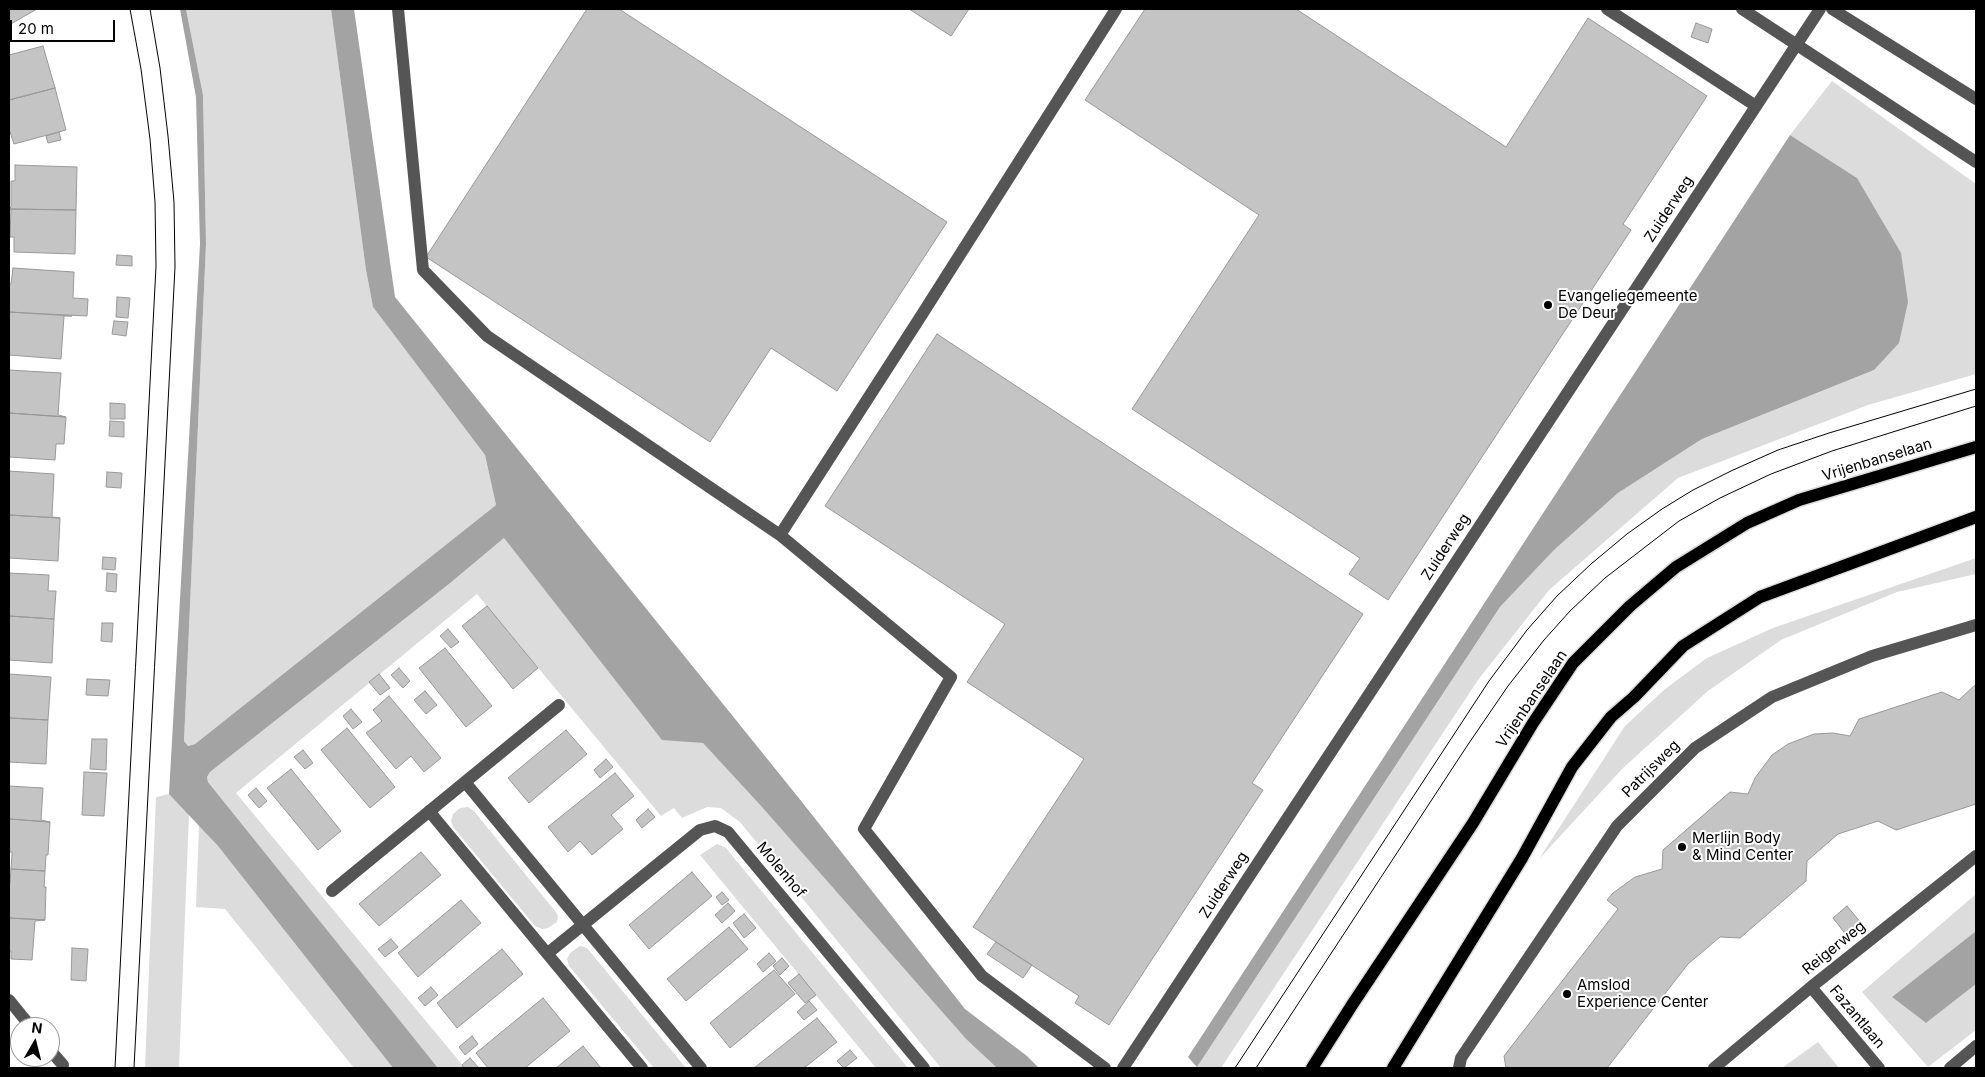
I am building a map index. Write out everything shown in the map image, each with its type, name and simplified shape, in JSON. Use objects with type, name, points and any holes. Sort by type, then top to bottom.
[{"type":"main road","name":"Vrijenbanselaan","points":[[1312,1068],[1473,823],[1533,723],[1573,663],[1630,606],[1676,567],[1755,519],[1799,500],[1976,447]]},
{"type":"main road","points":[[1393,1068],[1522,858],[1572,767],[1611,717],[1634,697],[1683,646],[1760,597],[1976,517]]},
{"type":"street","points":[[398,9],[423,270],[487,336],[780,535],[951,677],[864,829],[982,976],[1105,1068]]},
{"type":"street","points":[[780,535],[1116,9]]},
{"type":"street","points":[[1607,9],[1756,106]]},
{"type":"street","points":[[1742,9],[1976,162]]},
{"type":"street","name":"Zuiderweg","points":[[1123,1068],[1820,9]]},
{"type":"street","points":[[1832,9],[1976,99]]},
{"type":"street","name":"Patrijsweg","points":[[1459,1068],[1461,1058],[1617,826],[1695,748],[1772,697],[1872,656],[1976,625]]},
{"type":"street","points":[[332,891],[559,705]]},
{"type":"street","points":[[465,782],[701,1068]]},
{"type":"street","points":[[429,811],[642,1068]]},
{"type":"street","name":"Molenhof","points":[[548,953],[700,830],[715,826],[728,832],[924,1068]]},
{"type":"street","name":"Reigerweg","points":[[1714,1068],[1811,987],[1976,856]]},
{"type":"street","name":"Fazantlaan","points":[[1811,987],[1879,1068]]},
{"type":"street","points":[[9,1000],[23,1017]]},
{"type":"street","points":[[1950,1068],[1976,1046]]},
{"type":"street","points":[[60,1062],[63,1065]]},
{"type":"shaded area","points":[[180,9],[186,9],[203,95],[206,244],[184,741],[188,746],[195,744],[496,505],[485,455],[373,307],[366,270],[331,9],[354,9],[395,297],[802,802],[965,1009],[1027,1056],[1039,1068],[997,1068],[966,1039],[761,806],[703,743],[662,740],[504,538],[449,584],[210,772],[207,777],[208,782],[438,1068],[393,1068],[218,846],[169,794],[200,244],[196,97]]},
{"type":"shaded area","points":[[186,9],[331,9],[366,270],[373,307],[485,455],[496,505],[195,744],[188,746],[184,741],[206,244],[203,95]]},
{"type":"shaded area","points":[[1832,81],[1976,184],[1976,374],[1868,405],[1678,478],[1549,590],[1478,680],[1221,1068],[1197,1067],[1500,607],[1554,550],[1618,493],[1702,439],[1874,370],[1857,178],[1790,135]]},
{"type":"shaded area","points":[[1790,135],[1857,178],[1901,253],[1908,302],[1899,343],[1874,370],[1702,439],[1618,493],[1554,550],[1500,607],[1197,1067],[1188,1057]]},
{"type":"shaded area","points":[[504,538],[662,739],[703,743],[761,806],[966,1039],[997,1068],[941,1068],[740,822],[721,808],[707,807],[682,818],[674,808],[661,816],[477,594],[236,793],[465,1068],[438,1068],[208,782],[207,777],[210,772],[449,584]]},
{"type":"shaded area","points":[[1976,558],[1976,574],[1897,592],[1781,640],[1708,691],[1623,768],[1539,859],[1625,726],[1665,689],[1707,658],[1773,628]]},
{"type":"shaded area","points":[[169,794],[189,814],[179,1068],[145,1068],[156,797]]},
{"type":"shaded area","points":[[468,807],[474,811],[555,911],[558,916],[557,922],[548,928],[542,929],[535,926],[453,827],[451,821],[453,814],[460,808]]},
{"type":"shaded area","points":[[199,825],[218,846],[393,1068],[354,1068],[225,909],[196,907]]},
{"type":"shaded area","points":[[717,844],[725,847],[908,1068],[876,1068],[700,855]]},
{"type":"shaded area","points":[[1976,894],[1976,931],[1892,997],[1926,1023],[1976,984],[1976,1030],[1928,1067],[1862,992]]},
{"type":"shaded area","points":[[1976,931],[1976,984],[1926,1023],[1892,997]]},
{"type":"shaded area","points":[[580,946],[587,948],[686,1068],[654,1068],[569,966],[567,959],[570,953]]},
{"type":"shaded area","points":[[1818,1042],[1839,1068],[1782,1068]]},
{"type":"building","points":[[9,9],[37,9],[9,25]]},
{"type":"building","points":[[587,9],[619,9],[947,222],[837,391],[771,348],[710,442],[426,257]]},
{"type":"building","points":[[909,9],[969,9],[951,36]]},
{"type":"building","points":[[1145,9],[1296,9],[1506,147],[1588,18],[1707,96],[1623,224],[1631,230],[1388,600],[1349,574],[1360,558],[1132,409],[1259,215],[1085,100]]},
{"type":"building","points":[[1696,23],[1712,29],[1708,43],[1691,37]]},
{"type":"building","points":[[43,46],[55,88],[9,100],[9,55]]},
{"type":"building","points":[[55,88],[66,130],[14,144],[9,129],[9,100]]},
{"type":"building","points":[[59,132],[61,140],[48,143],[46,136]]},
{"type":"building","points":[[15,165],[77,167],[76,210],[9,209],[11,207],[11,181],[15,181]]},
{"type":"building","points":[[9,209],[76,210],[75,254],[14,252],[14,237],[10,237],[11,210]]},
{"type":"building","points":[[117,255],[132,256],[132,266],[116,265]]},
{"type":"building","points":[[13,268],[74,272],[73,298],[88,299],[87,316],[9,312],[9,284],[11,284]]},
{"type":"building","points":[[117,297],[130,298],[128,318],[116,317]]},
{"type":"building","points":[[9,312],[72,316],[64,316],[61,359],[9,355]]},
{"type":"building","points":[[114,321],[128,322],[126,336],[112,334]]},
{"type":"building","points":[[937,334],[1363,614],[1252,783],[1263,790],[1109,1025],[1075,1003],[1079,996],[973,927],[1084,759],[967,682],[1005,624],[825,506]]},
{"type":"building","points":[[9,370],[61,373],[58,415],[66,417],[9,413]]},
{"type":"building","points":[[110,403],[125,404],[125,419],[110,419]]},
{"type":"building","points":[[9,413],[66,417],[64,444],[56,444],[55,460],[9,457]]},
{"type":"building","points":[[110,421],[124,422],[124,437],[109,436]]},
{"type":"building","points":[[9,471],[54,474],[52,517],[60,518],[9,515]]},
{"type":"building","points":[[107,472],[122,473],[121,488],[106,487]]},
{"type":"building","points":[[9,515],[60,518],[58,561],[9,558]]},
{"type":"building","points":[[103,557],[116,558],[115,570],[102,569]]},
{"type":"building","points":[[9,573],[49,575],[48,591],[56,591],[54,619],[9,616]]},
{"type":"building","points":[[107,573],[117,574],[116,592],[106,591]]},
{"type":"building","points":[[487,606],[538,668],[513,689],[462,626]]},
{"type":"building","points":[[9,616],[54,619],[52,663],[9,660]]},
{"type":"building","points":[[102,623],[113,623],[112,642],[101,641]]},
{"type":"building","points":[[448,629],[459,642],[451,648],[440,636]]},
{"type":"building","points":[[445,648],[492,706],[466,727],[419,668]]},
{"type":"building","points":[[399,668],[410,681],[403,688],[391,675]]},
{"type":"building","points":[[9,674],[51,677],[48,720],[9,718]]},
{"type":"building","points":[[379,674],[390,688],[380,695],[369,682]]},
{"type":"building","points":[[87,679],[110,680],[108,696],[86,695]]},
{"type":"building","points":[[1976,684],[1976,804],[1896,830],[1878,821],[1838,834],[1807,861],[1806,881],[1740,938],[1720,937],[1688,964],[1607,1068],[1506,1068],[1504,1056],[1618,909],[1607,900],[1613,893],[1635,877],[1662,869],[1663,850],[1730,792],[1748,794],[1755,778],[1772,755],[1788,744],[1814,734],[1833,733],[1850,736],[1859,719],[1942,692],[1959,700]]},
{"type":"building","points":[[425,691],[437,705],[426,714],[414,700]]},
{"type":"building","points":[[389,696],[441,758],[424,772],[411,756],[396,769],[366,733],[382,721],[373,710]]},
{"type":"building","points":[[351,709],[362,722],[353,729],[343,716]]},
{"type":"building","points":[[9,718],[48,720],[46,764],[9,762]]},
{"type":"building","points":[[347,728],[395,787],[370,808],[321,750]]},
{"type":"building","points":[[566,730],[587,754],[529,803],[508,778]]},
{"type":"building","points":[[92,739],[107,739],[106,770],[90,769]]},
{"type":"building","points":[[303,750],[313,763],[305,769],[294,757]]},
{"type":"building","points":[[606,759],[613,767],[600,778],[594,770]]},
{"type":"building","points":[[291,769],[341,831],[318,850],[267,788]]},
{"type":"building","points":[[84,772],[107,773],[104,816],[82,815]]},
{"type":"building","points":[[615,773],[634,796],[611,815],[623,829],[592,855],[580,841],[568,852],[548,827]]},
{"type":"building","points":[[9,786],[43,788],[41,820],[50,822],[9,819]]},
{"type":"building","points":[[256,788],[267,801],[259,808],[248,795]]},
{"type":"building","points":[[648,809],[655,817],[642,828],[636,820]]},
{"type":"building","points":[[9,819],[50,822],[45,871],[11,869],[12,852],[9,852]]},
{"type":"building","points":[[421,852],[441,875],[379,926],[359,904]]},
{"type":"building","points":[[11,869],[45,871],[45,920],[9,918]]},
{"type":"building","points":[[692,872],[712,896],[649,949],[629,925]]},
{"type":"building","points":[[722,892],[729,900],[722,905],[716,897]]},
{"type":"building","points":[[461,900],[481,923],[418,977],[398,953]]},
{"type":"building","points":[[728,903],[735,911],[722,923],[715,915]]},
{"type":"building","points":[[1847,906],[1862,924],[1847,936],[1833,918]]},
{"type":"building","points":[[744,914],[756,928],[744,938],[733,923]]},
{"type":"building","points":[[9,918],[45,920],[35,921],[32,960],[11,959],[11,951],[9,951]]},
{"type":"building","points":[[729,927],[748,949],[686,1001],[667,979]]},
{"type":"building","points":[[391,939],[398,947],[385,957],[378,949]]},
{"type":"building","points":[[996,942],[1032,965],[1023,978],[987,954]]},
{"type":"building","points":[[72,948],[88,949],[86,981],[71,980]]},
{"type":"building","points":[[502,949],[523,974],[457,1028],[437,1003]]},
{"type":"building","points":[[769,953],[776,961],[763,972],[757,964]]},
{"type":"building","points":[[782,958],[789,966],[780,975],[773,966]]},
{"type":"building","points":[[774,970],[795,994],[730,1048],[710,1023]]},
{"type":"building","points":[[799,974],[816,995],[805,1003],[788,983]]},
{"type":"building","points":[[431,987],[438,995],[425,1006],[418,998]]},
{"type":"building","points":[[543,998],[570,1031],[525,1068],[488,1068],[476,1053]]},
{"type":"building","points":[[809,1001],[817,1010],[804,1020],[797,1012]]},
{"type":"building","points":[[817,1018],[837,1042],[804,1068],[754,1068]]},
{"type":"building","points":[[472,1036],[478,1044],[465,1055],[459,1047]]},
{"type":"building","points":[[583,1046],[601,1068],[556,1068]]},
{"type":"building","points":[[850,1050],[857,1058],[844,1068],[837,1061]]},
{"type":"building","points":[[470,1058],[479,1068],[464,1068],[462,1065]]},
{"type":"tram line","points":[[115,1068],[156,266],[155,202],[150,139],[141,69],[130,9]]},
{"type":"tram line","points":[[134,1068],[175,267],[174,202],[168,136],[160,68],[150,9]]},
{"type":"tram line","points":[[1235,1068],[1489,681],[1527,630],[1557,596],[1591,564],[1627,534],[1662,509],[1693,490],[1733,470],[1778,450],[1976,389]]},
{"type":"tram line","points":[[1256,1068],[1508,686],[1544,640],[1570,611],[1605,578],[1679,521],[1720,498],[1771,474],[1832,451],[1976,406]]},
{"type":"place","name":"Evangeliegemeente De Deur","points":[[1548,305]]},
{"type":"place","name":"Merlijn Body & Mind Center","points":[[1682,847]]},
{"type":"place","name":"Amslod Experience Center","points":[[1567,994]]}]
